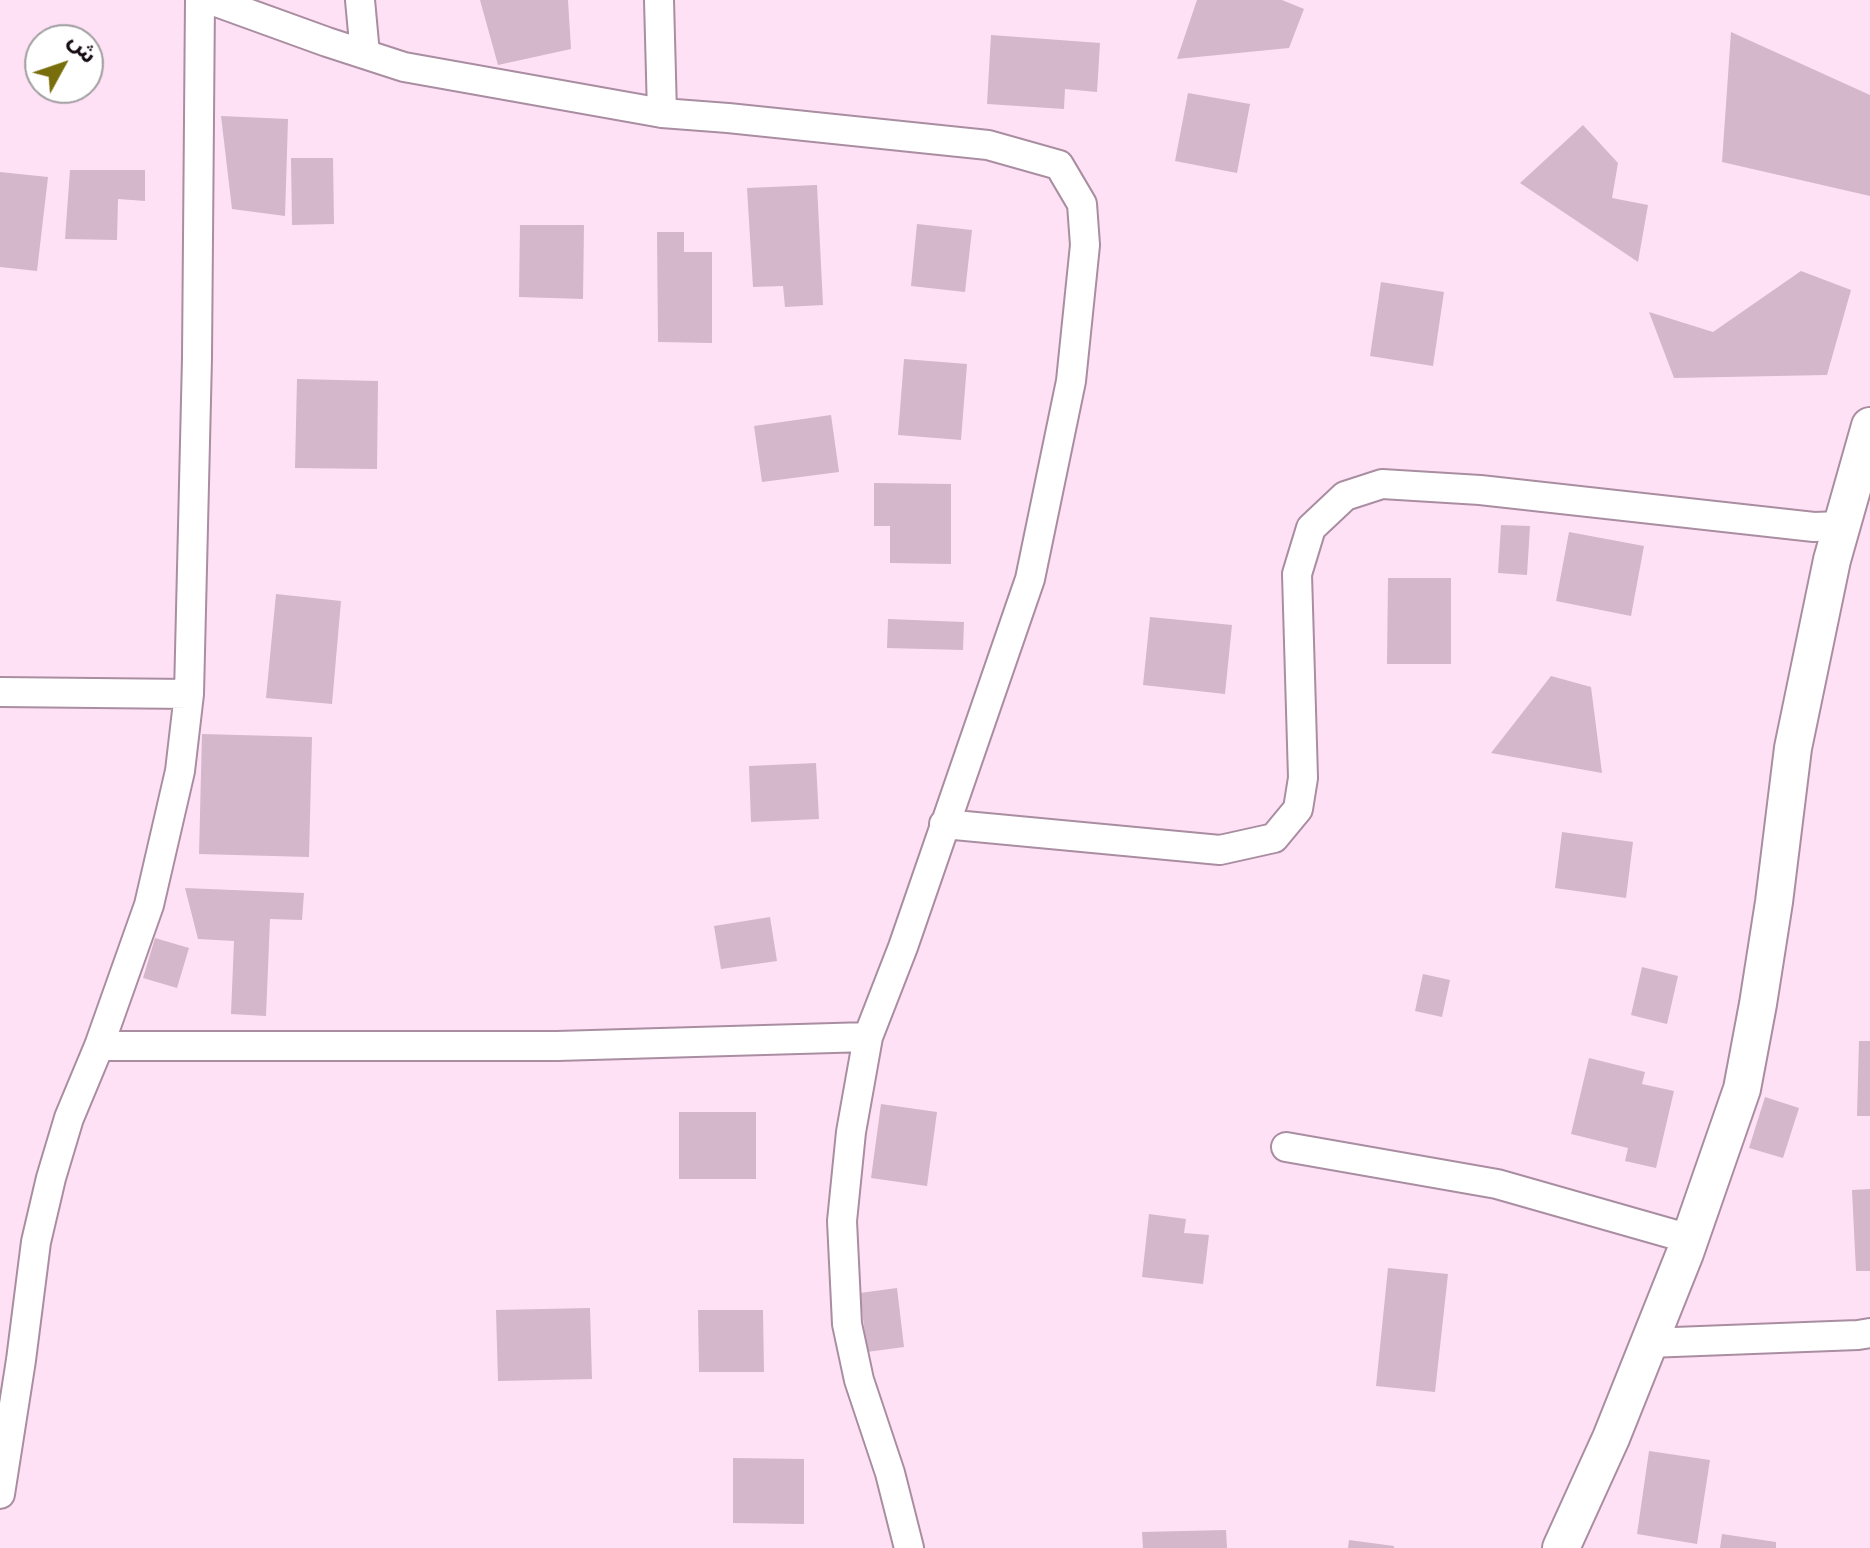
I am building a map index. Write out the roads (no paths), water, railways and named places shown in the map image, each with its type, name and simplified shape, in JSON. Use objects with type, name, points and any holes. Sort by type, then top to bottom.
[{"type":"street","points":[[0,1494],[36,1242],[51,1178],[69,1118],[99,1046],[149,905],[180,771],[189,694],[197,358],[200,0]]},
{"type":"street","points":[[211,0],[404,67],[662,113],[988,145],[1059,165],[1082,204],[1085,245],[1071,381],[1030,579],[903,947],[868,1037],[851,1132],[842,1221],[847,1324],[859,1380],[890,1473],[909,1548]]},
{"type":"street","points":[[360,0],[365,54]]},
{"type":"street","points":[[659,0],[662,113]]},
{"type":"street","points":[[1561,1548],[1611,1438],[1690,1239],[1742,1089],[1774,902],[1793,748],[1841,526],[1870,426]]},
{"type":"street","points":[[944,824],[1220,850],[1274,838],[1298,809],[1303,778],[1297,574],[1311,528],[1345,496],[1382,484],[1480,490],[1814,527],[1841,526]]},
{"type":"street","points":[[0,692],[189,694]]},
{"type":"street","points":[[99,1046],[557,1046],[868,1037]]},
{"type":"street","points":[[1286,1147],[1497,1184],[1690,1239]]},
{"type":"street","points":[[1648,1343],[1870,1333]]}]
